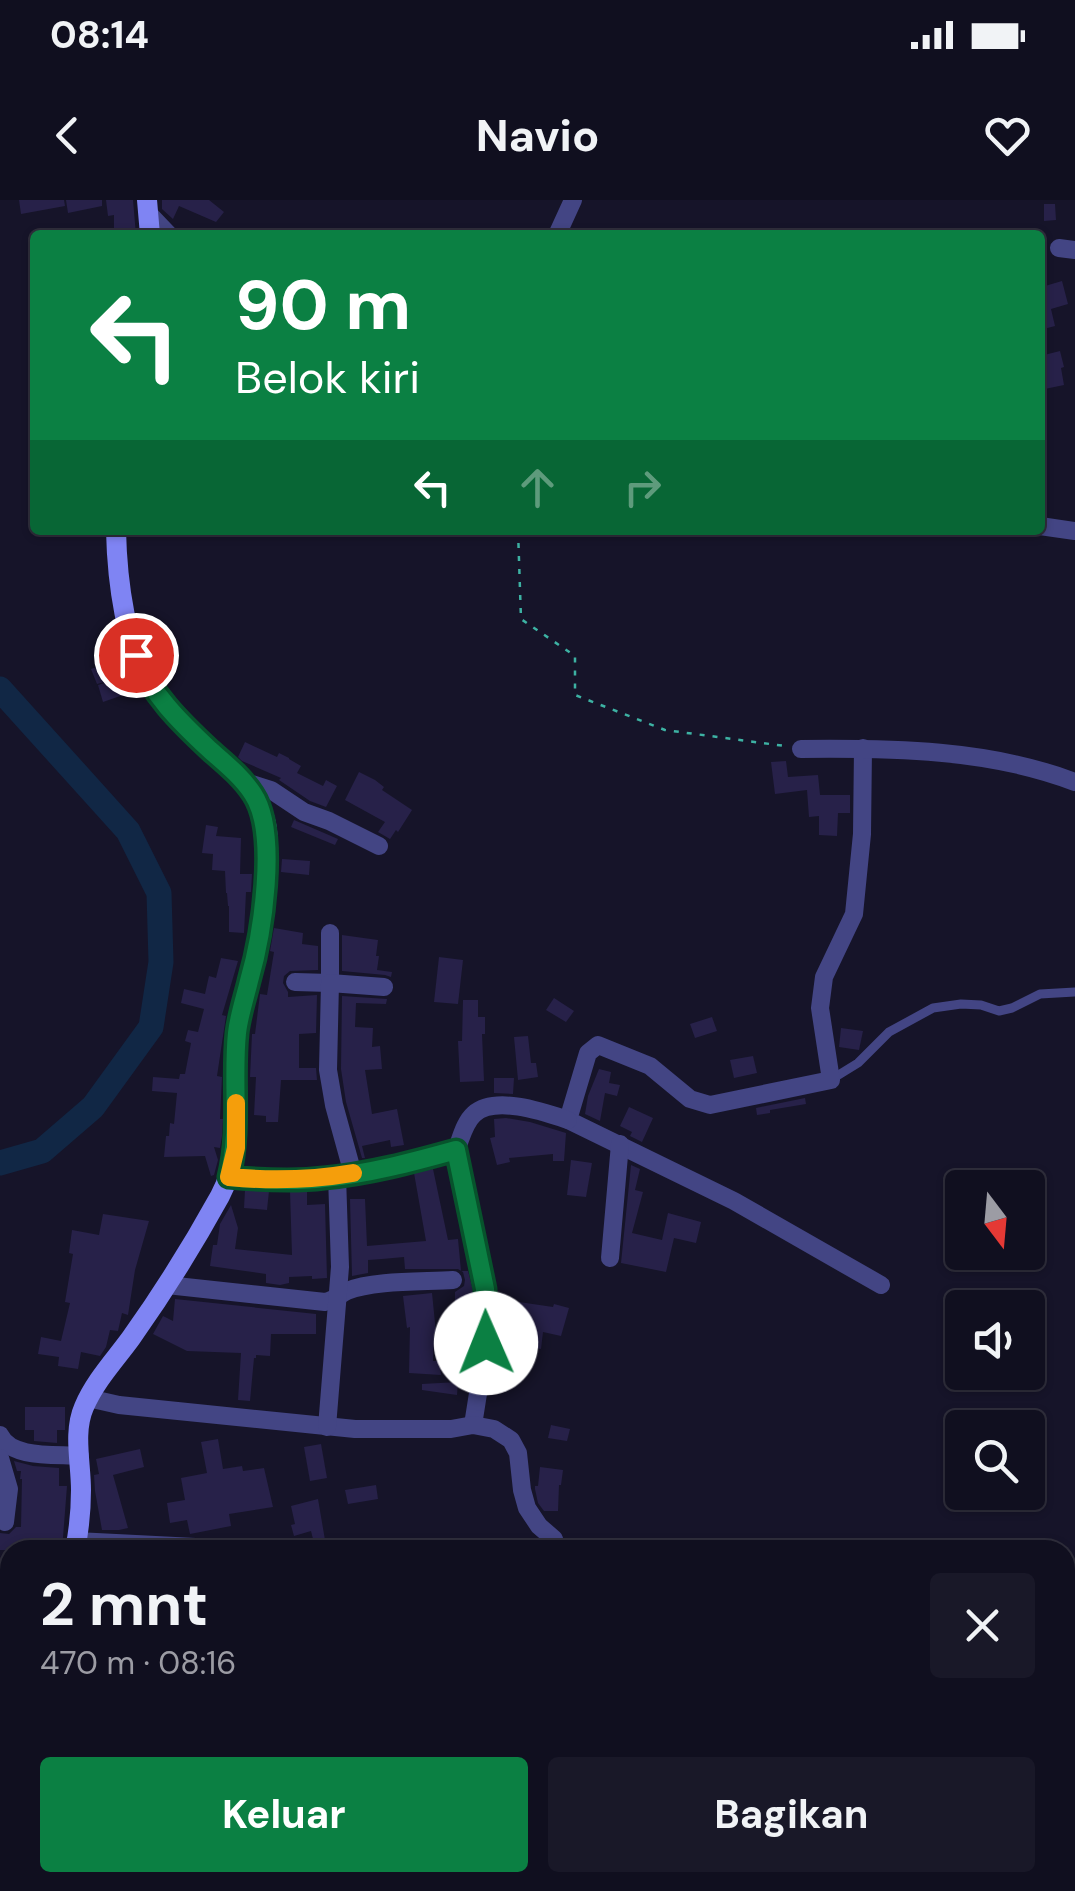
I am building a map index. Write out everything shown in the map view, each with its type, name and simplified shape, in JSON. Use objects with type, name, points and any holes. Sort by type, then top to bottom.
[{"type":"main road","points":[[77,1540],[81,1491],[79,1422],[88,1398],[168,1285],[229,1177],[236,1134],[238,1029],[260,926],[268,854],[262,809],[245,782],[172,712],[140,668],[123,598],[117,535]]},
{"type":"street","points":[[559,230],[573,200]]},
{"type":"street","points":[[1045,527],[1075,531]]},
{"type":"street","points":[[801,749],[863,748],[1000,760],[1075,782]]},
{"type":"street","points":[[568,1120],[588,1053],[598,1045],[650,1066],[690,1099],[710,1106],[831,1080],[820,1008],[824,977],[854,914],[862,834],[863,748]]},
{"type":"street","points":[[245,782],[270,790],[304,812],[378,846]]},
{"type":"street","points":[[327,1426],[345,1175],[328,1070],[330,933]]},
{"type":"street","points":[[296,982],[384,986]]},
{"type":"street","points":[[473,1425],[486,1343],[485,1289],[456,1150],[467,1124],[485,1107],[511,1106],[568,1120],[734,1201],[881,1286]]},
{"type":"street","points":[[610,1258],[620,1144]]},
{"type":"street","points":[[229,1177],[279,1180],[345,1175],[456,1150]]},
{"type":"street","points":[[168,1285],[325,1302],[336,1300],[345,1292],[372,1286],[454,1280]]},
{"type":"street","points":[[88,1398],[119,1405],[354,1429],[451,1429],[473,1425],[494,1428],[511,1440],[518,1453],[527,1508],[554,1540]]},
{"type":"street","points":[[0,1437],[8,1447],[20,1452],[80,1456]]},
{"type":"street","points":[[0,1458],[9,1492],[5,1522]]},
{"type":"lane","points":[[831,1080],[858,1063],[889,1032],[932,1008],[962,1004],[999,1010],[1040,994],[1075,992]]},
{"type":"path","points":[[518,535],[521,619],[575,656],[575,696],[665,730],[801,749]]},
{"type":"building","points":[[19,200],[64,200],[65,206],[21,214]]},
{"type":"building","points":[[66,200],[102,200],[102,206],[68,213]]},
{"type":"building","points":[[106,200],[133,200],[136,230],[114,230],[114,215],[108,216]]},
{"type":"building","points":[[162,200],[209,200],[224,212],[216,222],[179,206],[173,219],[162,209]]},
{"type":"building","points":[[1044,204],[1055,204],[1056,220],[1044,221]]},
{"type":"building","points":[[1062,281],[1068,304],[1051,309],[1055,326],[1045,329],[1045,286]]},
{"type":"building","points":[[1060,351],[1064,385],[1045,389],[1045,355]]},
{"type":"building","points":[[103,665],[108,681],[97,684],[91,669]]},
{"type":"building","points":[[121,678],[126,694],[103,702],[98,685]]},
{"type":"building","points":[[245,742],[277,757],[279,753],[289,758],[301,766],[297,773],[323,786],[326,780],[337,786],[326,807],[310,801],[281,778],[242,761],[238,757]]},
{"type":"building","points":[[786,761],[788,777],[818,775],[820,795],[850,795],[850,813],[838,813],[837,836],[819,835],[819,816],[809,817],[807,790],[775,794],[771,762]]},
{"type":"building","points":[[359,772],[412,810],[390,839],[378,832],[385,822],[345,800]]},
{"type":"building","points":[[294,820],[338,839],[335,845],[291,827]]},
{"type":"building","points":[[206,825],[218,827],[216,836],[241,838],[240,874],[252,874],[251,892],[246,892],[244,933],[229,932],[225,871],[212,870],[213,854],[202,853]]},
{"type":"building","points":[[282,859],[310,861],[309,875],[281,872]]},
{"type":"building","points":[[274,928],[303,933],[302,944],[318,946],[318,970],[290,971],[283,983],[288,997],[317,995],[316,1033],[299,1034],[299,1068],[316,1068],[317,1080],[281,1080],[278,1122],[266,1122],[266,1116],[254,1115],[256,1077],[250,1077],[252,1034],[260,994],[267,995]]},
{"type":"building","points":[[342,935],[378,940],[377,970],[392,972],[391,977],[342,971]]},
{"type":"building","points":[[439,957],[463,960],[458,1004],[434,1002]]},
{"type":"building","points":[[221,958],[238,961],[222,1015],[226,1016],[217,1076],[222,1077],[222,1136],[220,1148],[214,1147],[218,1160],[211,1176],[205,1156],[164,1157],[166,1136],[170,1123],[174,1124],[177,1093],[152,1091],[153,1077],[179,1079],[180,1074],[185,1074],[191,1043],[185,1041],[188,1030],[198,1032],[204,1009],[181,1003],[184,989],[205,994],[209,976],[216,978]]},
{"type":"building","points":[[342,996],[387,999],[386,1004],[356,1003],[355,1027],[373,1028],[372,1047],[380,1046],[382,1069],[365,1070],[372,1114],[397,1109],[404,1145],[391,1147],[390,1140],[362,1146],[365,1158],[346,1102],[341,1069]]},
{"type":"building","points":[[554,998],[574,1011],[566,1022],[546,1010]]},
{"type":"building","points":[[463,1000],[478,1000],[478,1017],[485,1017],[484,1081],[460,1082],[458,1041],[462,1041]]},
{"type":"building","points":[[712,1017],[717,1031],[695,1038],[690,1024]]},
{"type":"building","points":[[841,1028],[863,1031],[859,1050],[839,1047]]},
{"type":"building","points":[[528,1036],[531,1063],[536,1063],[538,1077],[518,1080],[514,1037]]},
{"type":"building","points":[[753,1056],[757,1073],[734,1078],[730,1060]]},
{"type":"building","points":[[599,1069],[611,1072],[609,1083],[620,1085],[617,1096],[605,1093],[600,1121],[585,1114]]},
{"type":"building","points":[[494,1078],[514,1078],[513,1094],[494,1093]]},
{"type":"building","points":[[805,1098],[806,1104],[757,1115],[756,1108]]},
{"type":"building","points":[[629,1107],[653,1118],[642,1142],[620,1126]]},
{"type":"building","points":[[506,1118],[566,1133],[564,1161],[553,1161],[553,1154],[509,1158],[510,1162],[497,1165],[490,1138],[495,1137],[494,1119]]},
{"type":"building","points":[[571,1160],[592,1163],[586,1197],[567,1195]]},
{"type":"building","points":[[631,1165],[640,1169],[635,1190],[643,1192],[632,1233],[662,1240],[668,1213],[701,1222],[696,1243],[674,1238],[666,1272],[621,1263]]},
{"type":"building","points":[[433,1169],[448,1240],[458,1239],[461,1271],[405,1269],[404,1257],[368,1260],[368,1273],[352,1276],[350,1199],[365,1199],[367,1246],[426,1241],[414,1173]]},
{"type":"building","points":[[245,1190],[269,1191],[267,1210],[244,1208]]},
{"type":"building","points":[[307,1190],[307,1205],[325,1204],[327,1278],[289,1277],[289,1283],[280,1285],[266,1283],[266,1274],[210,1266],[220,1224],[231,1205],[238,1228],[235,1249],[292,1255],[290,1191]]},
{"type":"building","points":[[103,1214],[149,1221],[128,1315],[122,1313],[118,1331],[110,1330],[100,1356],[81,1352],[78,1369],[58,1366],[59,1357],[38,1354],[41,1337],[61,1341],[70,1303],[65,1302],[73,1254],[69,1253],[72,1230],[99,1235]]},
{"type":"building","points":[[461,1271],[468,1271],[472,1307],[455,1307],[455,1292],[464,1286],[465,1280]]},
{"type":"building","points":[[432,1293],[436,1333],[433,1361],[439,1361],[441,1375],[409,1373],[410,1327],[407,1328],[403,1296]]},
{"type":"building","points":[[175,1299],[316,1314],[316,1334],[271,1334],[270,1356],[254,1358],[250,1401],[238,1400],[241,1353],[187,1351],[153,1334],[163,1316],[173,1321]]},
{"type":"building","points":[[519,1302],[569,1308],[561,1336],[543,1332],[541,1349],[530,1347],[528,1367],[506,1364]]},
{"type":"building","points":[[455,1362],[470,1363],[468,1378],[455,1377]]},
{"type":"building","points":[[458,1382],[457,1395],[422,1390],[422,1384]]},
{"type":"building","points":[[25,1407],[65,1407],[65,1430],[57,1430],[57,1443],[34,1441],[34,1430],[25,1430]]},
{"type":"building","points":[[551,1425],[570,1429],[567,1441],[548,1438]]},
{"type":"building","points":[[218,1439],[223,1469],[264,1468],[273,1507],[229,1514],[231,1526],[190,1534],[187,1520],[170,1523],[167,1503],[185,1500],[181,1478],[207,1473],[201,1442]]},
{"type":"building","points":[[321,1444],[327,1478],[310,1481],[304,1447]]},
{"type":"building","points":[[140,1449],[144,1467],[113,1475],[128,1528],[102,1530],[95,1491],[94,1475],[99,1474],[96,1459]]},
{"type":"building","points":[[14,1461],[59,1468],[59,1486],[67,1486],[63,1540],[0,1540],[0,1533],[9,1534],[21,1527],[22,1479],[21,1471],[17,1471]]},
{"type":"building","points":[[540,1467],[563,1470],[558,1511],[544,1511],[538,1503],[535,1486]]},
{"type":"building","points":[[376,1485],[378,1499],[348,1504],[345,1490]]},
{"type":"building","points":[[318,1499],[325,1540],[313,1540],[311,1531],[294,1536],[291,1506]]},
{"type":"waterway","points":[[0,689],[128,831],[159,893],[161,962],[151,1027],[93,1107],[42,1151],[0,1163]]},
{"type":"slow traffic","points":[[236,1103],[236,1148],[229,1177],[293,1180],[353,1173]]},
{"type":"route","points":[[136,655],[155,692],[196,738],[245,782],[265,820],[268,842],[264,892],[238,1029],[236,1148],[229,1177],[326,1178],[456,1150],[485,1289],[486,1343]]}]
